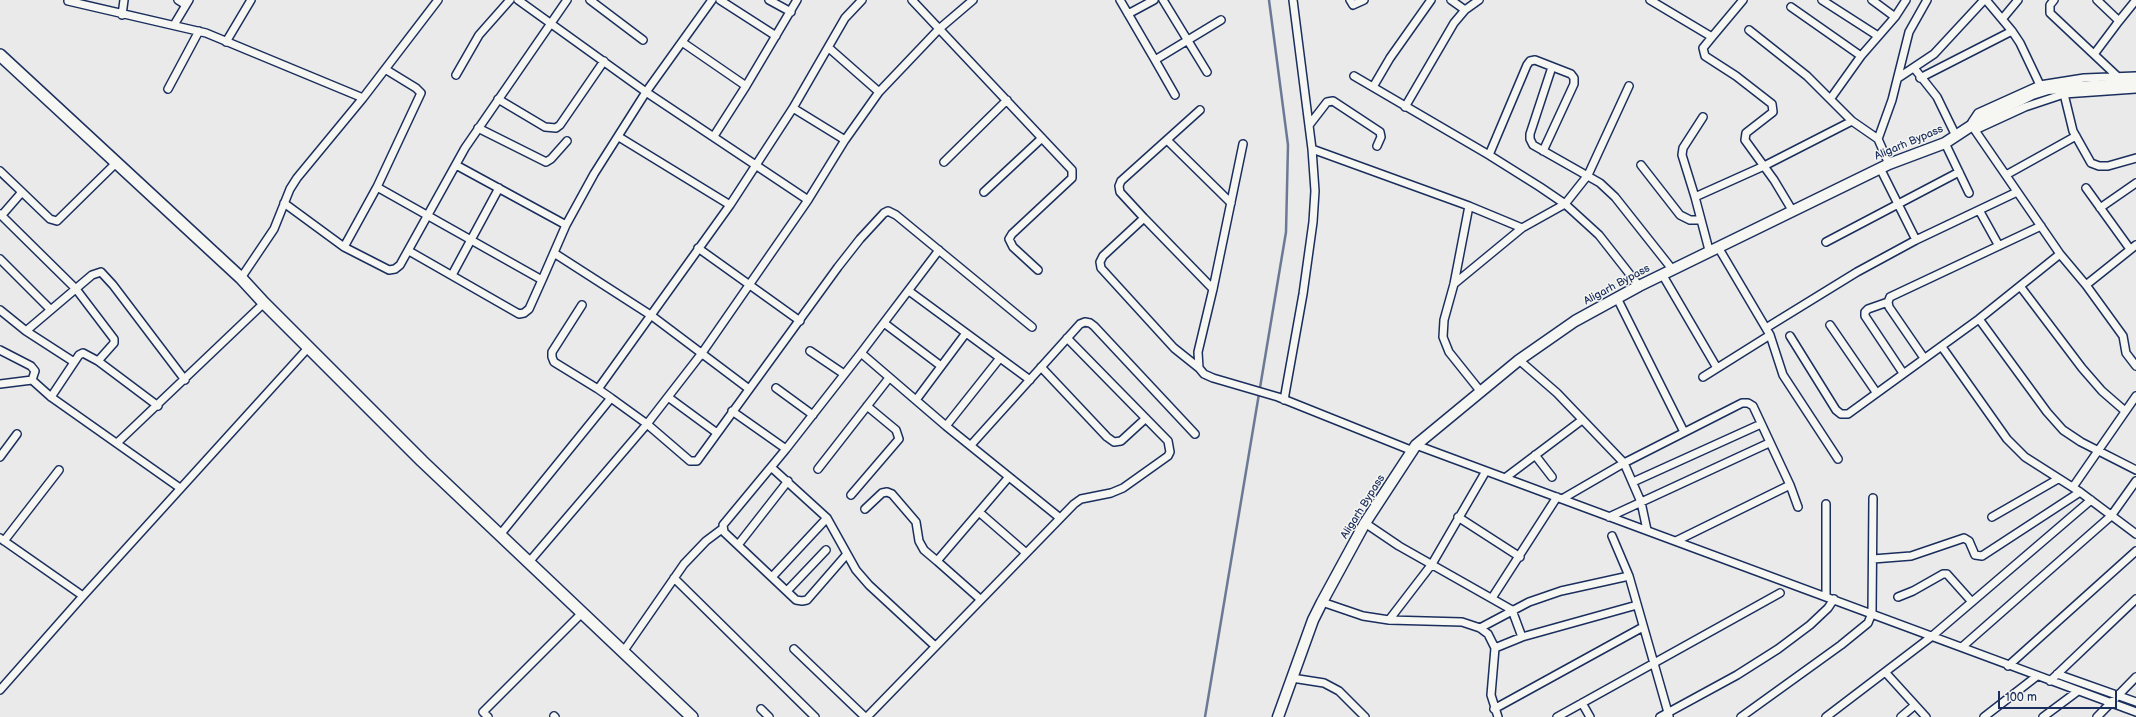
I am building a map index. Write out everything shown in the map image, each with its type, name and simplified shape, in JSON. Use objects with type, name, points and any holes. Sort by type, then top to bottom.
[{"type":"main road","points":[[0,55],[241,278],[308,348],[499,536],[529,562],[689,716]]},
{"type":"main road","name":"Aligarh Bypass","points":[[1278,717],[1313,620],[1322,602],[1365,523],[1415,448],[1519,360],[1575,321],[1662,274],[1884,166],[1944,144],[2032,94],[2048,89],[2136,83]]},
{"type":"street","points":[[122,15],[124,0]]},
{"type":"street","points":[[174,25],[188,2],[178,0]]},
{"type":"street","points":[[226,42],[251,0]]},
{"type":"street","points":[[241,278],[274,229],[284,203],[298,178],[363,98],[438,0]]},
{"type":"street","points":[[456,75],[480,35],[510,0]]},
{"type":"street","points":[[518,0],[646,92],[808,200]]},
{"type":"street","points":[[284,203],[344,247],[389,270],[395,269],[400,265],[409,251],[478,128],[567,0]]},
{"type":"street","points":[[590,0],[644,40]]},
{"type":"street","points":[[409,251],[519,314],[524,313],[529,309],[566,225],[594,174],[619,137],[646,92],[712,0]]},
{"type":"street","points":[[720,0],[776,36]]},
{"type":"street","points":[[769,0],[791,12]]},
{"type":"street","points":[[714,136],[746,86],[797,0]]},
{"type":"street","points":[[598,389],[652,316],[698,248],[730,205],[793,108],[845,18],[862,0]]},
{"type":"street","points":[[912,0],[1072,170],[1072,178],[1012,234],[1010,239],[1013,247],[1038,270]]},
{"type":"street","points":[[529,562],[646,424],[702,353],[808,200],[845,140],[879,92],[939,29],[973,0]]},
{"type":"street","points":[[1120,0],[1175,95]]},
{"type":"street","points":[[1128,14],[1154,0]]},
{"type":"street","points":[[1163,0],[1186,40],[1207,72]]},
{"type":"street","points":[[1281,398],[1293,354],[1313,222],[1315,191],[1310,124],[1293,0]]},
{"type":"street","points":[[1350,0],[1353,5],[1364,0]]},
{"type":"street","points":[[1373,87],[1390,58],[1431,0]]},
{"type":"street","points":[[1451,0],[1465,10]]},
{"type":"street","points":[[1405,107],[1434,55],[1465,10],[1479,0]]},
{"type":"street","points":[[1650,0],[1712,37]]},
{"type":"street","points":[[1743,0],[1703,48],[1705,56],[1736,76],[1772,104],[1773,108],[1770,115],[1744,136],[1745,140],[1764,166],[1792,210]]},
{"type":"street","points":[[1822,0],[1878,36]]},
{"type":"street","points":[[1872,0],[1895,17]]},
{"type":"street","points":[[1831,98],[1861,56],[1895,17],[1906,0]]},
{"type":"street","points":[[1916,240],[1897,204],[1884,166],[1878,139],[1892,100],[1909,32],[1926,0]]},
{"type":"street","points":[[1898,78],[1934,54],[1956,33],[1985,0],[2003,18],[2012,31],[2026,54],[2040,85]]},
{"type":"street","points":[[2003,18],[2018,0]]},
{"type":"street","points":[[2054,0],[2049,9],[2050,12],[2118,77]]},
{"type":"street","points":[[2097,0],[2119,21]]},
{"type":"street","points":[[2095,54],[2136,0]]},
{"type":"street","points":[[68,1],[122,15],[199,31],[363,98]]},
{"type":"street","points":[[1791,7],[1861,56]]},
{"type":"street","points":[[1155,60],[1221,20]]},
{"type":"street","points":[[1749,30],[1802,71],[1831,98],[1852,121],[1878,139]]},
{"type":"street","points":[[168,89],[199,31]]},
{"type":"street","points":[[1920,78],[2012,31]]},
{"type":"street","points":[[682,42],[746,86]]},
{"type":"street","points":[[829,48],[879,92]]},
{"type":"street","points":[[1488,155],[1527,65],[1530,61],[1535,60],[1571,74],[1574,78],[1574,84],[1543,151]]},
{"type":"street","points":[[498,99],[545,127],[556,128],[560,125],[604,61]]},
{"type":"street","points":[[1552,67],[1530,134],[1530,139],[1533,145],[1588,175],[1616,197],[1672,269]]},
{"type":"street","points":[[1914,68],[1920,78],[1937,97],[1956,136]]},
{"type":"street","points":[[344,247],[377,187],[421,93],[416,88],[385,69]]},
{"type":"street","points":[[1354,76],[1488,155],[1565,204],[1599,235],[1639,286]]},
{"type":"street","points":[[2136,76],[2084,78],[2040,85],[1978,113],[1974,117],[1976,126],[2017,192],[2060,254],[2086,285],[2123,336],[2126,353],[2136,366]]},
{"type":"street","points":[[1454,284],[1522,228],[1565,204],[1588,175],[1629,86]]},
{"type":"street","points":[[1976,126],[2064,94],[2136,88]]},
{"type":"street","points":[[2064,94],[2068,117],[2076,136],[2091,163],[2099,166],[2108,166],[2136,158]]},
{"type":"street","points":[[944,162],[1007,100]]},
{"type":"street","points":[[1310,124],[1327,102],[1333,101],[1380,132],[1381,137],[1377,146]]},
{"type":"street","points":[[793,108],[845,140]]},
{"type":"street","points":[[1200,110],[1121,181],[1119,186],[1120,192],[1213,289]]},
{"type":"street","points":[[1703,117],[1683,148],[1682,154],[1695,197],[1700,220],[1714,249],[1770,335],[1783,374],[1838,459]]},
{"type":"street","points":[[1695,197],[1764,166],[1852,121]]},
{"type":"street","points":[[478,128],[546,162],[552,159],[567,141]]},
{"type":"street","points":[[2006,175],[2076,136]]},
{"type":"street","points":[[619,137],[730,205]]},
{"type":"street","points":[[984,192],[1042,138]]},
{"type":"street","points":[[1167,140],[1231,203]]},
{"type":"street","points":[[1199,368],[1198,352],[1213,289],[1243,144]]},
{"type":"street","points":[[1944,144],[1969,193]]},
{"type":"street","points":[[1312,149],[1468,206],[1522,228]]},
{"type":"street","points":[[0,171],[50,219],[57,221],[116,162]]},
{"type":"street","points":[[456,165],[566,225]]},
{"type":"street","points":[[1641,165],[1680,215],[1690,220],[1700,220]]},
{"type":"street","points":[[1826,242],[1959,172]]},
{"type":"street","points":[[2100,208],[2136,183]]},
{"type":"street","points":[[377,187],[542,280]]},
{"type":"street","points":[[452,275],[499,188]]},
{"type":"street","points":[[2086,188],[2100,208],[2133,247],[2086,285]]},
{"type":"street","points":[[22,192],[1,215],[76,289],[115,341],[98,361]]},
{"type":"street","points":[[1766,328],[1857,272],[1916,240],[2017,192]]},
{"type":"street","points":[[1468,206],[1454,284],[1444,320],[1443,336],[1449,352],[1481,392]]},
{"type":"street","points":[[1979,210],[1998,246]]},
{"type":"street","points":[[582,305],[552,352],[554,362],[611,398],[693,462],[697,461],[732,411],[860,239],[884,213],[888,211],[896,215],[1032,327]]},
{"type":"street","points":[[1144,218],[1103,256],[1100,262],[1101,268],[1174,348],[1199,368],[1204,374],[1281,398],[1415,448],[1486,471],[1826,596]]},
{"type":"street","points":[[1904,373],[1865,316],[1865,312],[1868,309],[1888,302],[1890,297],[2041,226]]},
{"type":"street","points":[[698,248],[800,321]]},
{"type":"street","points":[[623,652],[674,578],[694,553],[722,529],[723,525],[786,449],[862,353],[938,250]]},
{"type":"street","points":[[554,254],[652,316],[749,389]]},
{"type":"street","points":[[1790,336],[1836,410],[1841,414],[1848,414],[1876,392],[1980,319],[2060,254]]},
{"type":"street","points":[[0,259],[50,309]]},
{"type":"street","points":[[26,331],[50,309],[96,273],[101,272],[185,380]]},
{"type":"street","points":[[1662,274],[1717,368]]},
{"type":"street","points":[[2020,286],[2082,368],[2102,391],[2125,411]]},
{"type":"street","points":[[909,291],[1030,380]]},
{"type":"street","points":[[1617,298],[1684,432]]},
{"type":"street","points":[[1888,302],[1924,358]]},
{"type":"street","points":[[117,443],[158,406],[264,303]]},
{"type":"street","points":[[0,310],[26,331],[74,362]]},
{"type":"street","points":[[1980,319],[2047,412],[2063,430],[2081,442],[2136,470]]},
{"type":"street","points":[[884,323],[941,366]]},
{"type":"street","points":[[971,445],[1080,324],[1090,323],[1195,434]]},
{"type":"street","points":[[1830,324],[1876,392]]},
{"type":"street","points":[[916,400],[966,333]]},
{"type":"street","points":[[1703,377],[1770,335]]},
{"type":"street","points":[[794,649],[866,717],[1025,552],[1080,499],[1105,495],[1123,488],[1168,456],[1170,452],[1168,441],[1067,338]]},
{"type":"street","points":[[1942,347],[2007,439],[2025,457],[2073,487],[2136,534]]},
{"type":"street","points":[[0,690],[180,488],[308,348]]},
{"type":"street","points":[[0,350],[34,369],[32,380]]},
{"type":"street","points":[[810,351],[844,374]]},
{"type":"street","points":[[51,397],[79,355],[83,353],[98,361],[158,406]]},
{"type":"street","points":[[862,353],[889,378],[971,445],[1008,478],[1060,518]]},
{"type":"street","points":[[946,426],[1000,358]]},
{"type":"street","points":[[1519,360],[1556,394],[1624,463],[1641,502],[1647,530]]},
{"type":"street","points":[[1041,367],[1107,437],[1114,442],[1121,441],[1145,419]]},
{"type":"street","points":[[818,469],[889,378]]},
{"type":"street","points":[[0,384],[32,380],[51,397],[180,488]]},
{"type":"street","points":[[776,388],[813,414]]},
{"type":"street","points":[[2073,487],[2136,396]]},
{"type":"street","points":[[668,397],[717,433]]},
{"type":"street","points":[[499,536],[611,398]]},
{"type":"street","points":[[1492,598],[1559,498],[1742,403],[1748,403],[1753,406],[1769,443],[1790,485],[1798,507]]},
{"type":"street","points":[[851,495],[899,439],[896,430],[867,406]]},
{"type":"street","points":[[732,411],[786,449]]},
{"type":"street","points":[[1505,478],[1582,420]]},
{"type":"street","points":[[1632,482],[1761,424]]},
{"type":"street","points":[[0,457],[17,434]]},
{"type":"street","points":[[1610,516],[1769,443]]},
{"type":"street","points":[[1535,454],[1552,477]]},
{"type":"street","points":[[771,467],[827,518],[856,570],[869,585],[935,646]]},
{"type":"street","points":[[59,470],[2,540],[83,596]]},
{"type":"street","points":[[1389,620],[1432,564],[1486,471]]},
{"type":"street","points":[[937,561],[1008,478]]},
{"type":"street","points":[[1992,517],[2058,479]]},
{"type":"street","points":[[738,544],[788,481]]},
{"type":"street","points":[[1962,647],[2111,516],[2136,481]]},
{"type":"street","points":[[1676,541],[1790,485]]},
{"type":"street","points":[[865,509],[882,493],[887,492],[892,494],[916,522],[919,541],[924,550],[980,599]]},
{"type":"street","points":[[1873,559],[1911,556],[1964,538],[1969,541],[1976,555],[1982,556],[2080,492]]},
{"type":"street","points":[[1741,717],[1841,645],[1870,618],[1873,559],[1873,498]]},
{"type":"street","points":[[1826,717],[1886,673],[1931,637],[2090,500]]},
{"type":"street","points":[[1826,504],[1826,596],[1831,604],[1962,647],[2008,666],[2136,712]]},
{"type":"street","points":[[979,512],[1025,552]]},
{"type":"street","points":[[1458,517],[1520,557]]},
{"type":"street","points":[[772,577],[827,518]]},
{"type":"street","points":[[1365,523],[1512,610],[1522,637]]},
{"type":"street","points":[[722,529],[796,600],[807,600],[846,554]]},
{"type":"street","points":[[1612,536],[1629,576],[1668,715]]},
{"type":"street","points":[[787,591],[826,550]]},
{"type":"street","points":[[2008,666],[2136,550]]},
{"type":"street","points":[[1898,597],[1947,574],[1972,602]]},
{"type":"street","points":[[1480,628],[1529,602],[1561,591],[1629,576]]},
{"type":"street","points":[[674,578],[815,717]]},
{"type":"street","points":[[1557,717],[1780,593]]},
{"type":"street","points":[[2050,681],[2136,599]]},
{"type":"street","points":[[1322,602],[1363,616],[1389,620],[1462,622],[1480,628],[1488,634],[1495,648],[1491,695],[1494,709],[1498,717]]},
{"type":"street","points":[[1660,717],[1668,715],[1737,675],[1778,649],[1810,625],[1831,604]]},
{"type":"street","points":[[1495,648],[1522,637],[1637,605]]},
{"type":"street","points":[[483,715],[582,613]]},
{"type":"street","points":[[1494,709],[1643,626]]},
{"type":"street","points":[[1886,673],[1926,717]]},
{"type":"street","points":[[2057,674],[2136,702]]},
{"type":"street","points":[[1984,717],[2037,676]]},
{"type":"street","points":[[2097,717],[2136,677]]},
{"type":"street","points":[[1292,678],[1324,683],[1338,691],[1365,717]]},
{"type":"street","points":[[2043,717],[2078,691]]},
{"type":"street","points":[[1582,703],[1590,717]]},
{"type":"street","points":[[1901,717],[1915,706]]},
{"type":"street","points":[[761,709],[769,717]]},
{"type":"waterway","points":[[1205,717],[1286,232],[1288,145],[1269,0]]}]
